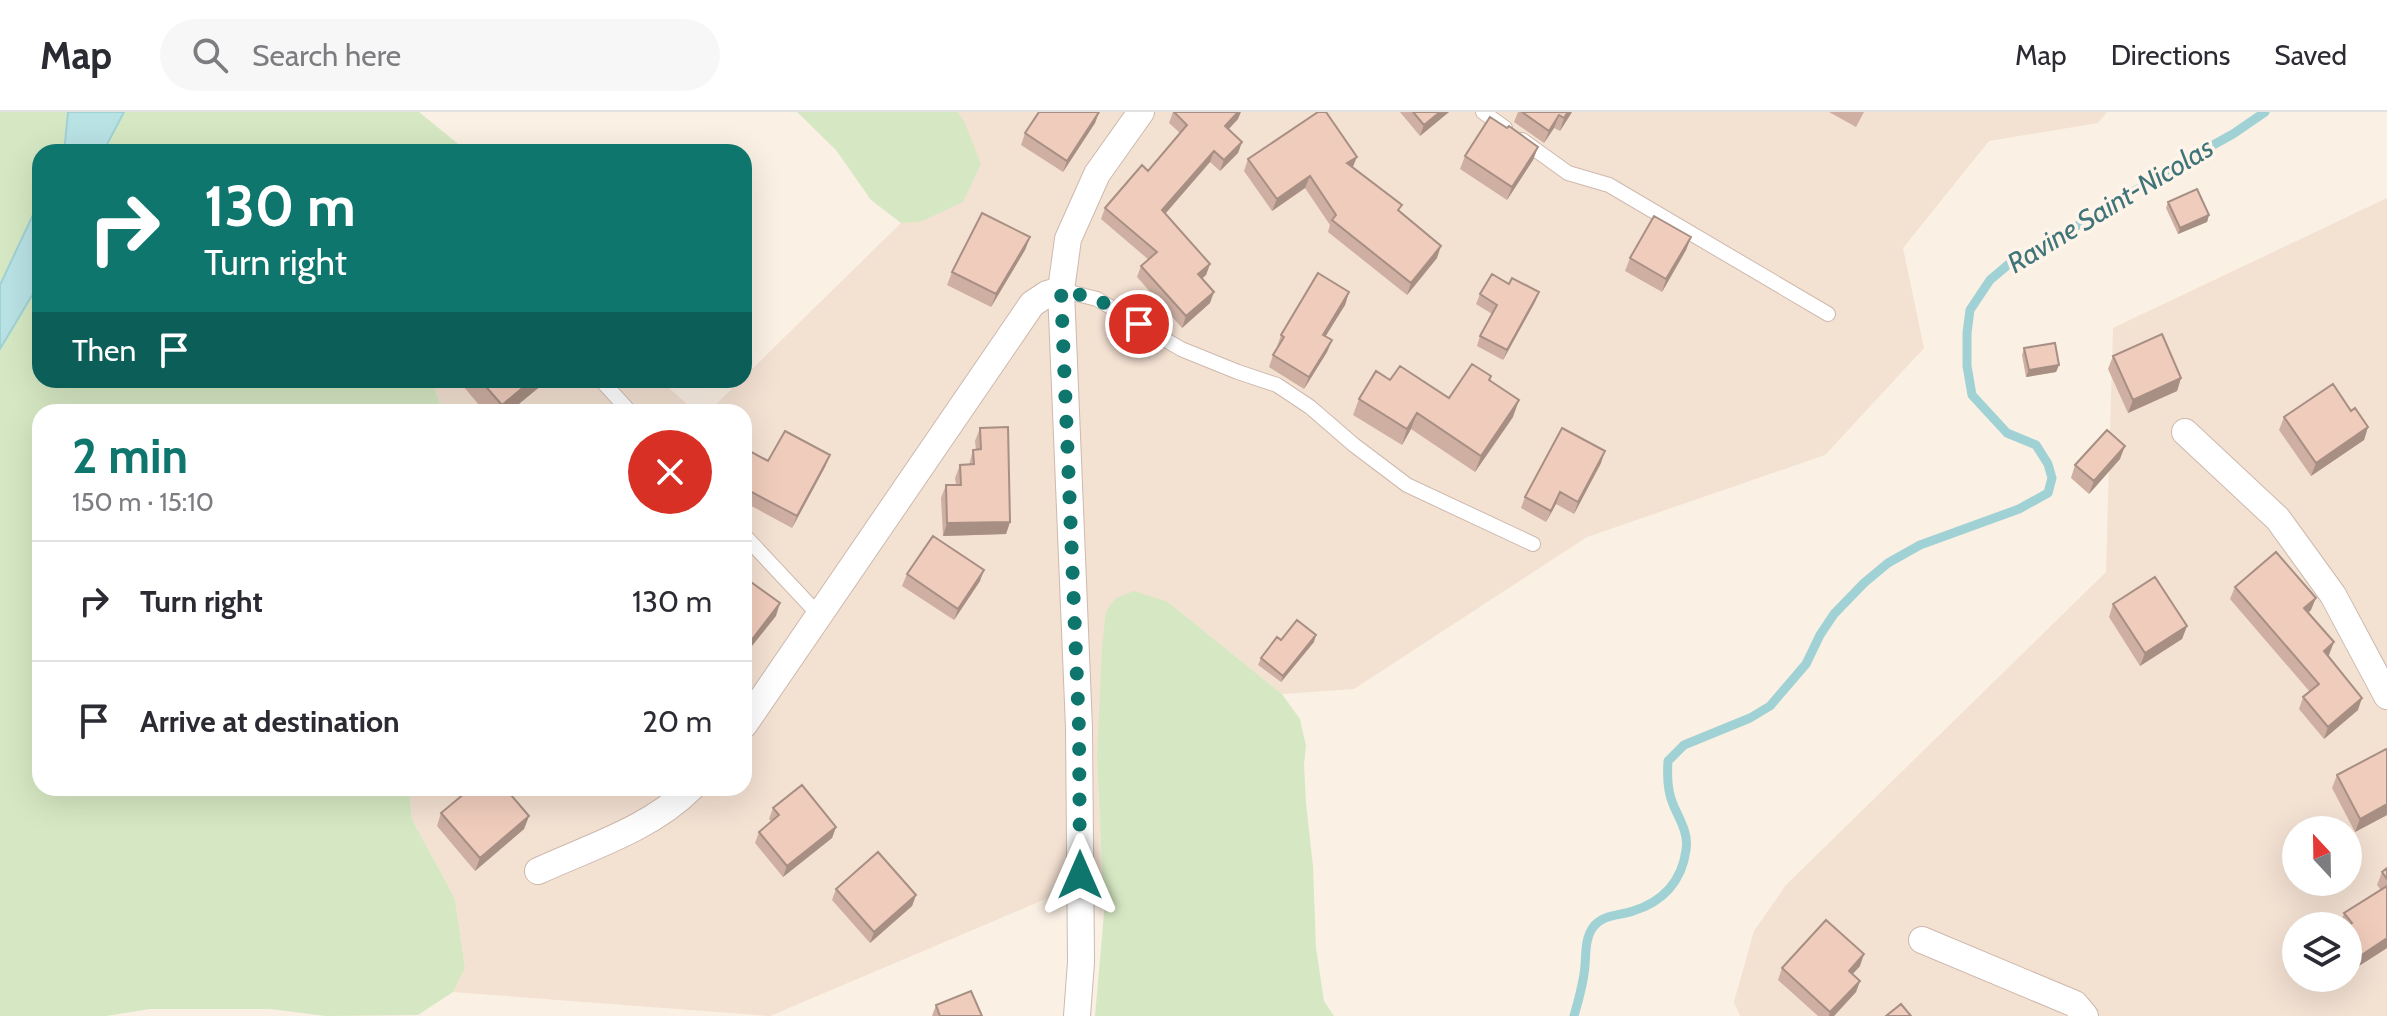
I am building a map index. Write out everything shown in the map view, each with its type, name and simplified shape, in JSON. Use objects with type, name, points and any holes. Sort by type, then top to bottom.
[{"type":"street","points":[[1077,1016],[1081,962],[1079,728],[1061,290],[1068,239],[1097,174],[1141,112]]},
{"type":"street","points":[[752,713],[1032,304],[1047,294],[1061,290]]},
{"type":"street","points":[[2185,432],[2278,519],[2333,595],[2387,696]]},
{"type":"street","points":[[538,871],[644,824],[683,796]]},
{"type":"street","points":[[1922,940],[2075,1004],[2085,1016]]},
{"type":"lane","points":[[1483,112],[1568,173],[1609,185],[1828,314]]},
{"type":"lane","points":[[1061,290],[1097,299],[1181,349],[1277,385],[1310,407],[1407,485],[1533,544]]},
{"type":"lane","points":[[608,388],[623,404]]},
{"type":"lane","points":[[752,544],[818,614]]},
{"type":"shaded area","points":[[958,112],[2107,112],[2098,123],[1989,141],[1903,248],[1924,348],[1825,455],[1587,537],[1354,689],[1282,694],[1168,602],[1097,759],[1102,875],[770,1016],[453,992],[465,968],[455,899],[412,819],[410,796],[752,796],[752,404],[716,404],[733,388],[752,388],[752,369],[901,223],[920,222],[964,121]]},
{"type":"shaded area","points":[[2387,198],[2387,1016],[1740,1016],[1734,1002],[1754,931],[1786,885],[2106,572],[2113,328]]},
{"type":"shaded area","points":[[435,388],[669,388],[687,404],[440,404]]},
{"type":"green space","points":[[0,112],[419,112],[458,144],[32,144],[32,388],[435,388],[440,404],[32,404],[32,796],[410,796],[412,819],[455,899],[465,968],[453,992],[418,1015],[326,1016],[270,1009],[150,1009],[106,1016],[0,1016]]},
{"type":"green space","points":[[797,112],[958,112],[981,164],[963,202],[920,222],[901,223],[871,200],[836,150]]},
{"type":"green space","points":[[1134,591],[1168,602],[1282,694],[1300,719],[1306,746],[1304,764],[1316,948],[1324,1001],[1334,1016],[1095,1016],[1104,913],[1097,759],[1102,647],[1106,611],[1116,598]]},
{"type":"water","points":[[68,112],[124,112],[107,144],[65,143]]},
{"type":"water","points":[[32,217],[32,295],[0,349],[0,285]]},
{"type":"building","points":[[1039,112],[1099,112],[1067,161],[1025,133]]},
{"type":"building","points":[[1174,112],[1238,112],[1225,126],[1242,142],[1224,160],[1214,151],[1162,210],[1210,264],[1198,274],[1214,292],[1186,316],[1141,266],[1157,252],[1105,208],[1142,165],[1148,171],[1187,125]]},
{"type":"building","points":[[1318,112],[1326,112],[1357,157],[1347,163],[1402,205],[1398,210],[1441,246],[1411,283],[1332,220],[1336,215],[1310,176],[1277,199],[1248,159]]},
{"type":"building","points":[[1413,112],[1440,112],[1424,125]]},
{"type":"building","points":[[1522,112],[1568,112],[1564,118],[1559,115],[1549,131]]},
{"type":"building","points":[[1490,117],[1507,128],[1509,126],[1538,147],[1512,187],[1465,156]]},
{"type":"building","points":[[2197,189],[2209,215],[2180,228],[2168,202]]},
{"type":"building","points":[[982,213],[1030,237],[996,294],[952,272]]},
{"type":"building","points":[[1654,216],[1691,237],[1666,279],[1630,258]]},
{"type":"building","points":[[1318,273],[1349,292],[1323,335],[1332,340],[1309,377],[1273,355],[1284,337],[1281,335]]},
{"type":"building","points":[[1492,274],[1509,284],[1512,278],[1539,292],[1507,350],[1480,336],[1497,305],[1480,294]]},
{"type":"building","points":[[2162,334],[2181,378],[2133,400],[2113,356]]},
{"type":"building","points":[[2055,343],[2059,365],[2029,370],[2024,348]]},
{"type":"building","points":[[1472,364],[1519,400],[1481,456],[1417,413],[1407,429],[1359,399],[1376,371],[1390,380],[1400,366],[1449,398]]},
{"type":"building","points":[[2333,384],[2351,411],[2355,408],[2368,427],[2316,463],[2284,417]]},
{"type":"building","points":[[487,388],[522,388],[503,404]]},
{"type":"building","points":[[1008,427],[1010,522],[947,523],[946,485],[961,485],[960,465],[974,464],[973,450],[981,449],[980,428]]},
{"type":"building","points":[[1562,428],[1605,451],[1578,502],[1560,492],[1551,511],[1525,497]]},
{"type":"building","points":[[2107,430],[2125,446],[2094,481],[2075,465]]},
{"type":"building","points":[[785,431],[830,455],[797,516],[752,492],[752,452],[768,461]]},
{"type":"building","points":[[933,536],[984,570],[958,609],[907,574]]},
{"type":"building","points":[[2276,552],[2316,598],[2304,608],[2334,642],[2324,651],[2362,698],[2328,727],[2303,697],[2319,684],[2235,587]]},
{"type":"building","points":[[2155,577],[2187,626],[2145,653],[2113,604]]},
{"type":"building","points":[[752,583],[780,603],[752,640]]},
{"type":"building","points":[[1297,620],[1316,635],[1283,676],[1261,658],[1277,637],[1281,640]]},
{"type":"building","points":[[2386,749],[2387,804],[2362,818],[2358,816],[2337,775]]},
{"type":"building","points":[[802,785],[836,827],[787,866],[759,832],[779,815],[773,808]]},
{"type":"building","points":[[461,796],[512,796],[529,816],[480,858],[441,813]]},
{"type":"building","points":[[878,852],[916,895],[874,932],[836,889]]},
{"type":"building","points":[[2387,886],[2387,938],[2362,955],[2362,912],[2346,912]]},
{"type":"building","points":[[1826,920],[1864,954],[1849,971],[1860,981],[1830,1012],[1782,968]]},
{"type":"building","points":[[971,991],[982,1016],[940,1016],[936,1005]]},
{"type":"building","points":[[1901,1004],[1911,1016],[1886,1016]]},
{"type":"waterway","name":"Ravine Saint-Nicolas","points":[[1574,1016],[1587,943],[1594,926],[1607,917],[1644,907],[1662,896],[1675,881],[1684,861],[1686,838],[1670,793],[1668,761],[1684,745],[1750,718],[1770,706],[1806,664],[1834,614],[1888,563],[1920,545],[2019,509],[2048,493],[2052,478],[2048,464],[2036,445],[2007,433],[1972,395],[1967,366],[1970,310],[1990,280],[2016,258],[2057,238],[2265,112]]},
{"type":"route","points":[[1080,875],[1079,728],[1061,290],[1097,299],[1139,324]]}]
